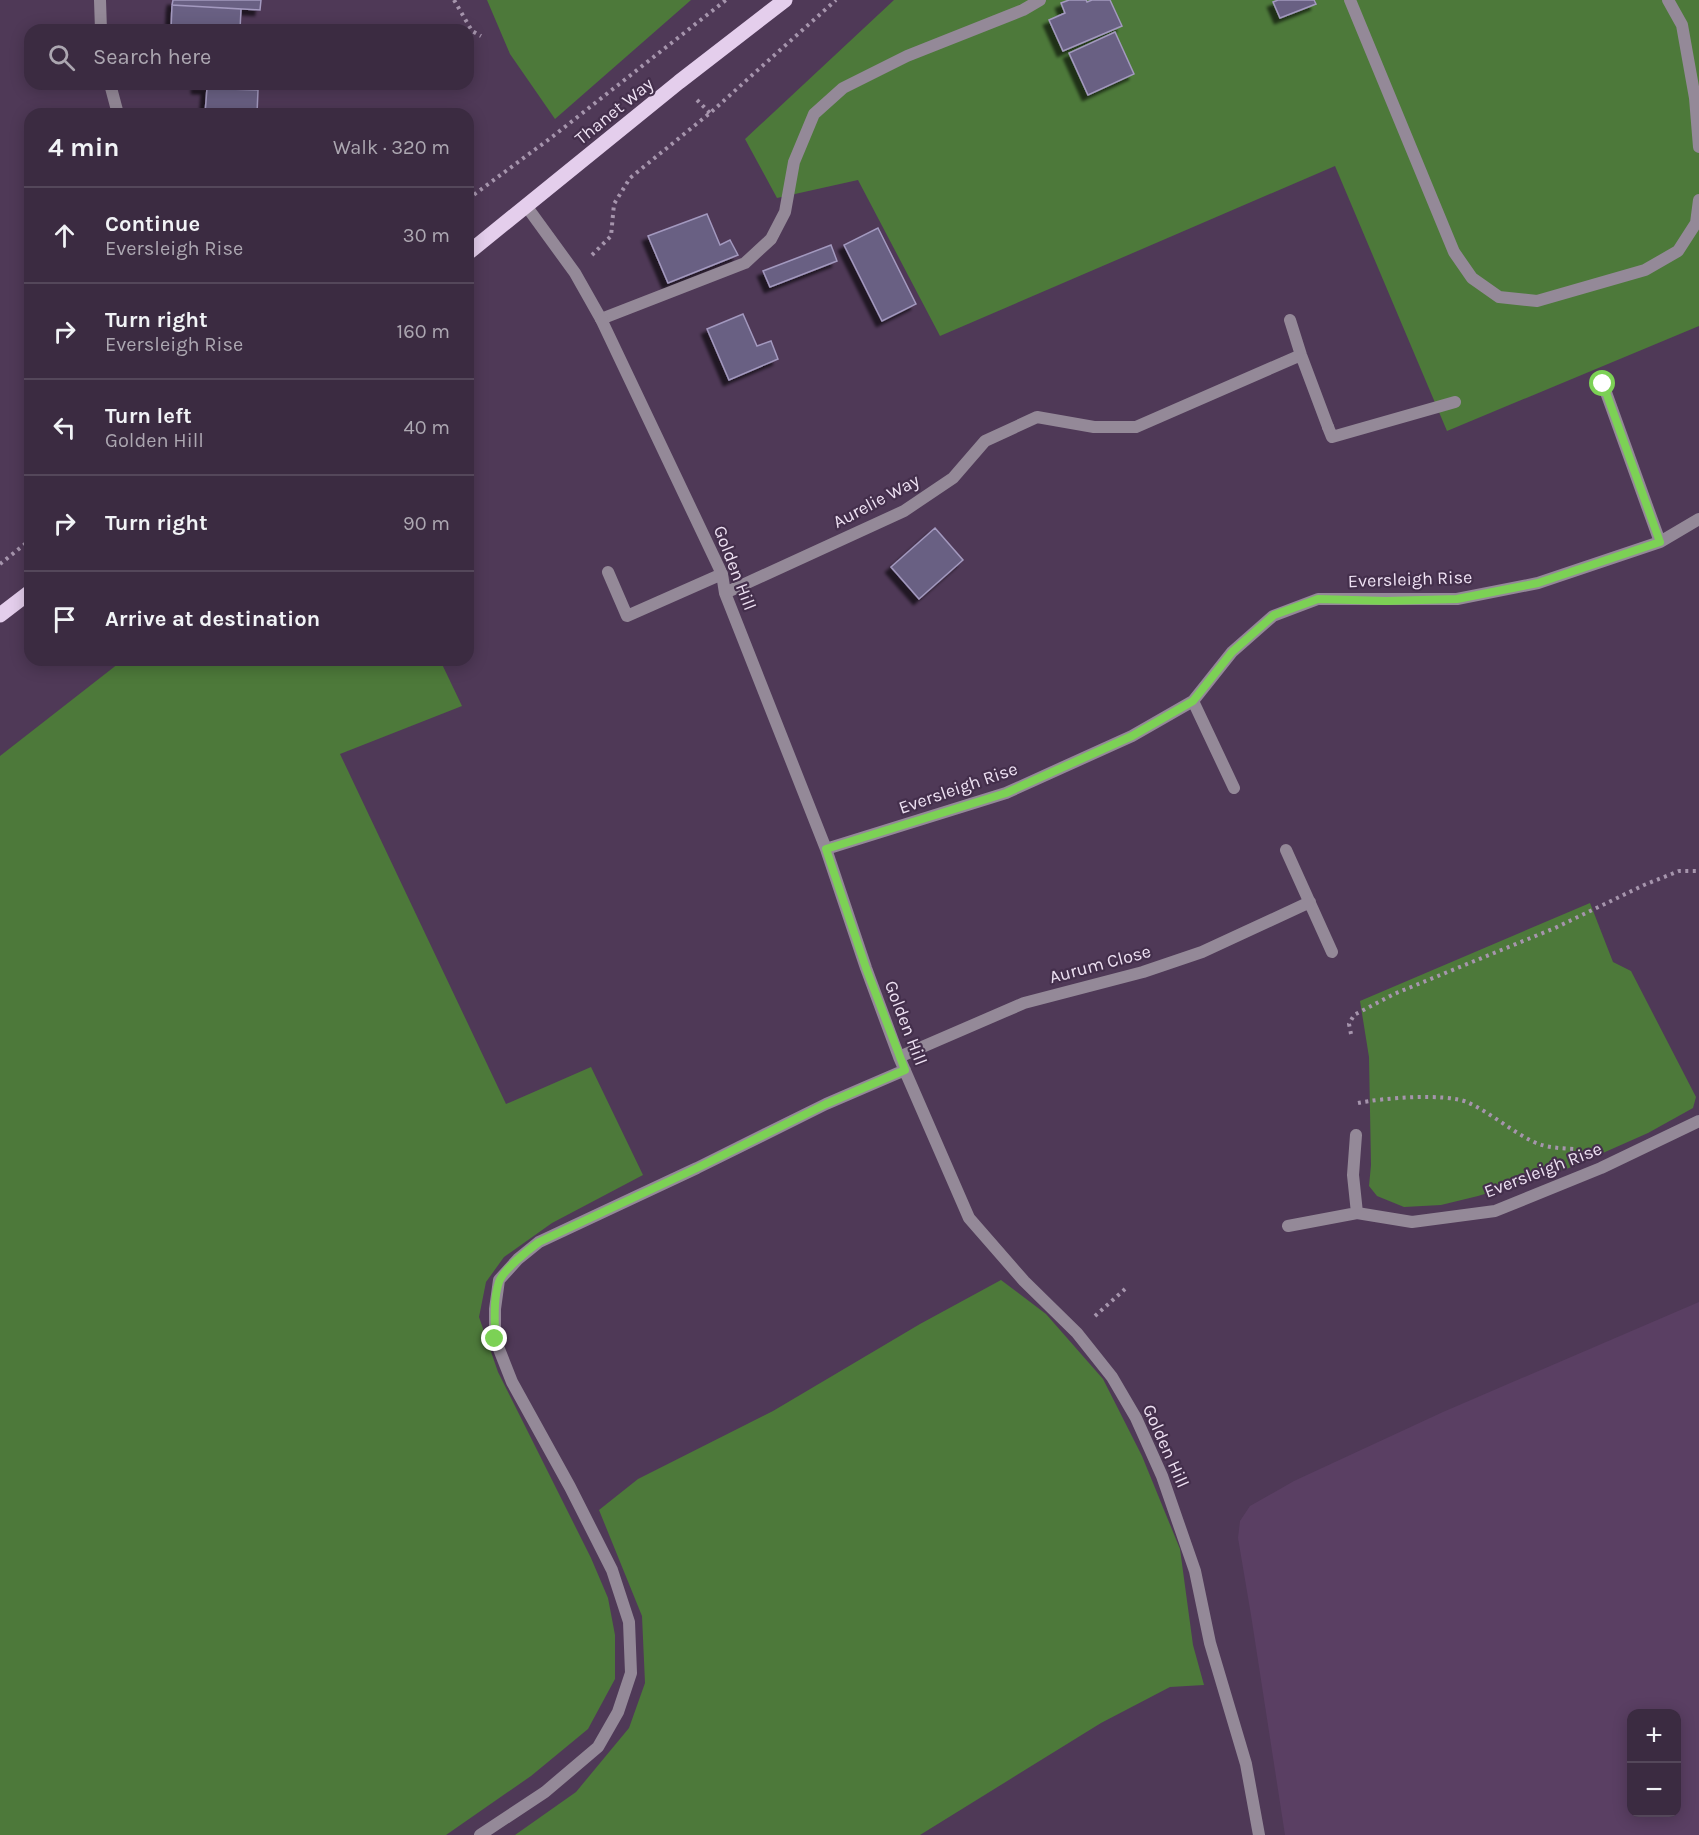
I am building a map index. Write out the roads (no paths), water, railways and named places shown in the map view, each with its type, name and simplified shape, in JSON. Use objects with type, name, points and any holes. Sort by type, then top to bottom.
[{"type":"main road","name":"Thanet Way","points":[[474,248],[679,82],[785,0]]},
{"type":"main road","points":[[0,615],[24,597]]},
{"type":"street","points":[[100,0],[101,24]]},
{"type":"street","points":[[601,320],[744,263],[771,239],[785,212],[795,162],[814,114],[843,88],[907,56],[1023,10],[1040,0]]},
{"type":"street","points":[[1350,0],[1454,252],[1472,278],[1499,297],[1537,301],[1645,270],[1678,251],[1696,223],[1699,200]]},
{"type":"street","points":[[1668,0],[1682,25],[1695,98],[1699,147]]},
{"type":"street","points":[[112,90],[116,108]]},
{"type":"street","name":"Golden Hill","points":[[527,207],[575,273],[601,320],[722,574],[725,593],[826,849],[899,1057],[969,1218],[1024,1281],[1077,1333],[1112,1377],[1136,1418],[1162,1476],[1195,1571],[1210,1643],[1246,1764],[1259,1835]]},
{"type":"street","points":[[1290,320],[1332,437],[1455,402]]},
{"type":"street","name":"Aurelie Way","points":[[725,593],[904,511],[953,478],[985,441],[1037,417],[1094,427],[1136,427],[1301,355]]},
{"type":"street","points":[[1603,384],[1660,542]]},
{"type":"street","name":"Eversleigh Rise","points":[[826,849],[1006,793],[1132,736],[1193,701],[1232,652],[1274,615],[1318,599],[1386,601],[1457,599],[1538,583],[1660,542],[1699,519]]},
{"type":"street","points":[[608,572],[627,615],[722,574]]},
{"type":"street","points":[[1193,701],[1234,788]]},
{"type":"street","points":[[1286,850],[1332,952]]},
{"type":"street","name":"Aurum Close","points":[[899,1057],[1024,1003],[1143,972],[1202,952],[1310,902]]},
{"type":"street","points":[[480,1835],[545,1792],[598,1748],[618,1712],[631,1673],[629,1622],[612,1570],[570,1487],[512,1382],[495,1339],[495,1309],[499,1280],[518,1259],[539,1242],[687,1173],[826,1104],[905,1070]]},
{"type":"street","name":"Eversleigh Rise","points":[[1288,1226],[1357,1213],[1412,1222],[1495,1211],[1601,1168],[1699,1121]]},
{"type":"street","points":[[1356,1135],[1353,1175],[1357,1213]]}]
